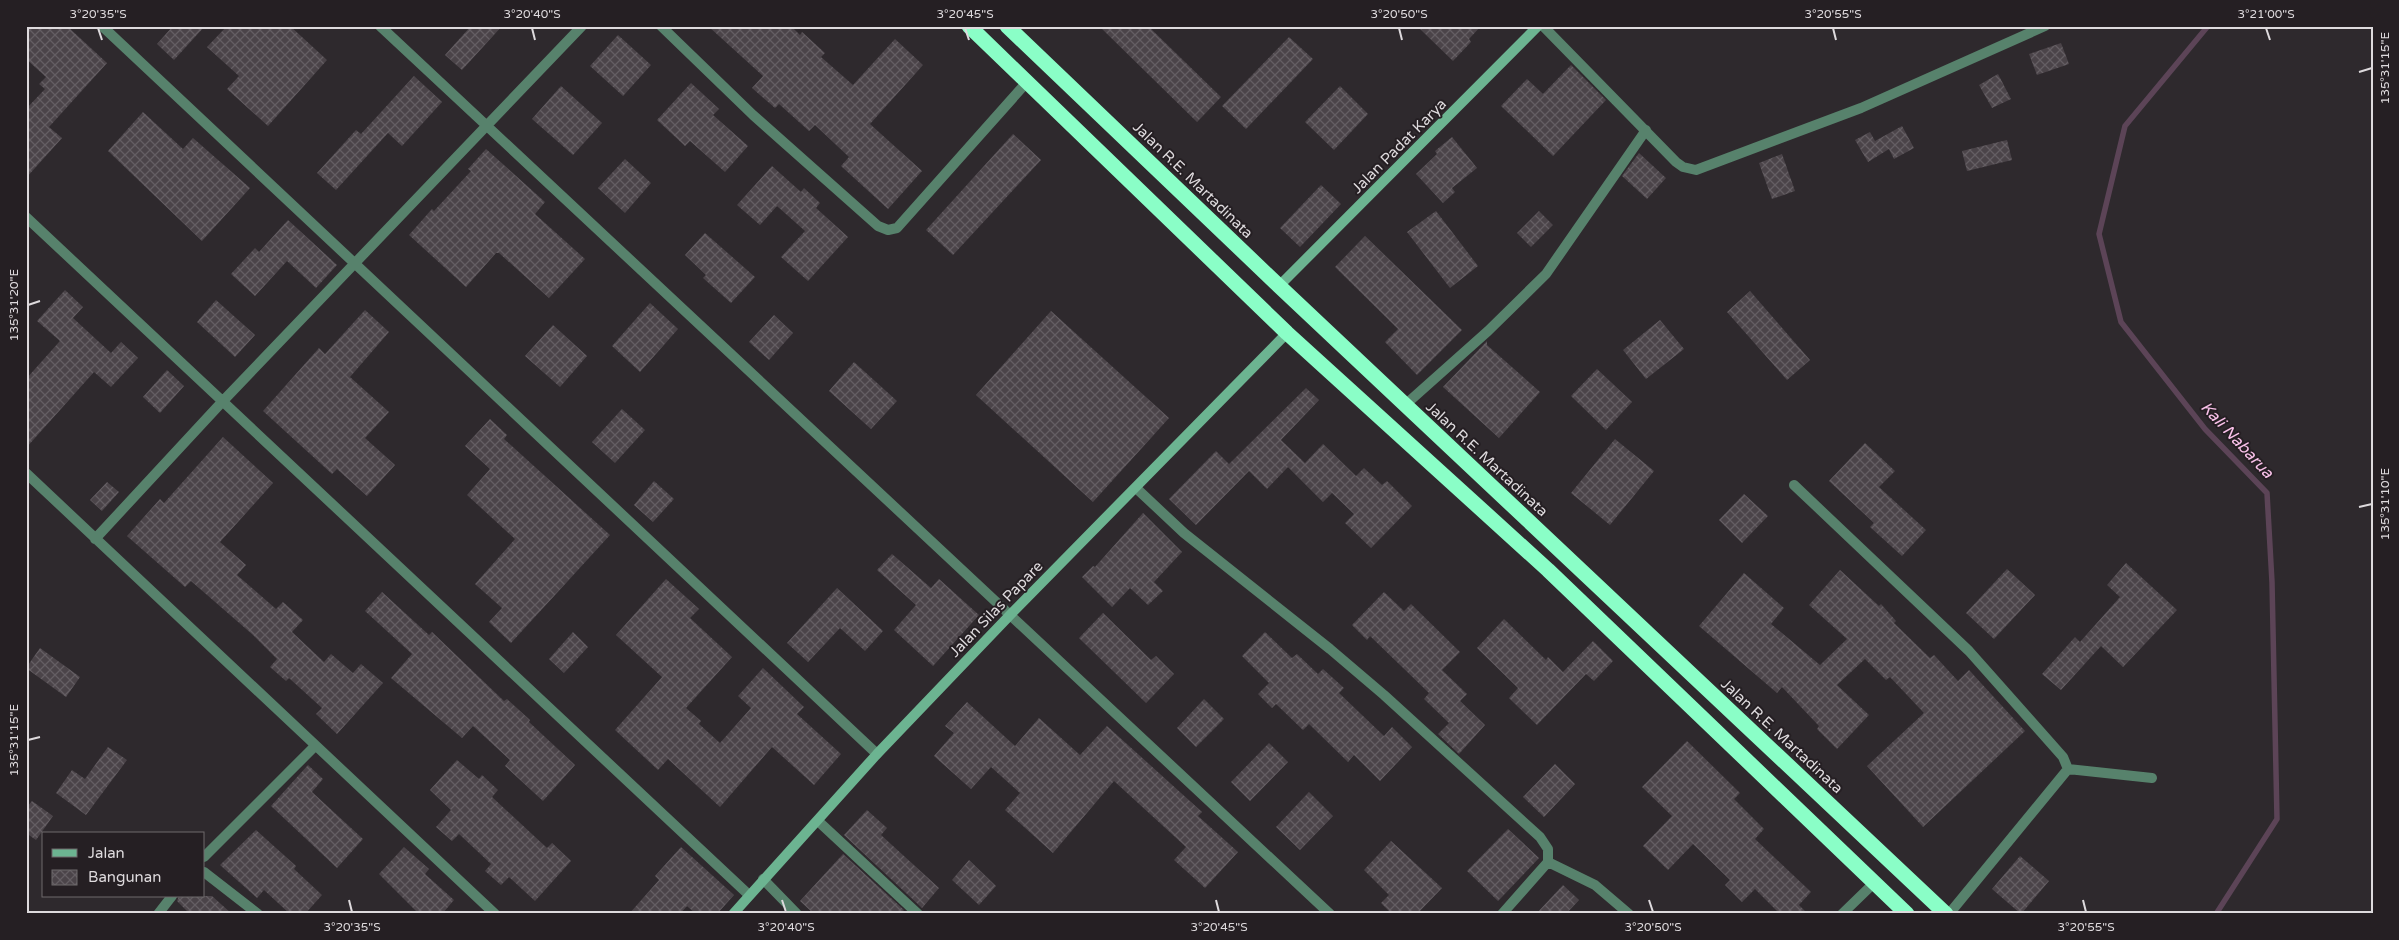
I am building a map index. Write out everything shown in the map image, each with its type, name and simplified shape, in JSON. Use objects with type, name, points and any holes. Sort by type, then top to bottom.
[{"type":"highway","points":[[969,26],[1287,333],[1548,570],[1907,914]]},
{"type":"highway","name":"Jalan R.E. Martadinata","points":[[1007,26],[1279,286],[1947,914]]},
{"type":"highway","points":[[1725,740],[1740,721]]},
{"type":"street","points":[[102,26],[877,754]]},
{"type":"street","points":[[380,26],[1011,614],[1222,816],[1330,914]]},
{"type":"street","points":[[95,538],[222,402],[582,26]]},
{"type":"street","points":[[661,26],[753,115],[878,226],[888,230],[897,228],[1027,82]]},
{"type":"street","name":"Jalan Padat Karya","points":[[1279,286],[1538,26]]},
{"type":"street","points":[[1543,26],[1683,168],[1696,170],[1706,168],[1861,108],[2045,26]]},
{"type":"street","points":[[1405,405],[1476,342],[1546,274],[1646,130]]},
{"type":"street","points":[[26,217],[749,895]]},
{"type":"street","name":"Jalan Silas Papare","points":[[733,914],[877,754],[1011,614],[1287,333]]},
{"type":"street","points":[[26,473],[495,914]]},
{"type":"street","points":[[1794,485],[1969,651],[2063,757],[2068,769]]},
{"type":"street","points":[[1136,488],[1184,533],[1364,678],[1540,836],[1548,849],[1548,862],[1502,914]]},
{"type":"street","points":[[205,856],[315,746]]},
{"type":"street","points":[[2068,769],[2152,778]]},
{"type":"street","points":[[1947,914],[2068,769]]},
{"type":"street","points":[[818,821],[918,914]]},
{"type":"street","points":[[1548,862],[1595,886],[1630,914]]},
{"type":"street","points":[[205,873],[258,914]]},
{"type":"street","points":[[764,879],[797,914]]},
{"type":"street","points":[[1842,914],[1874,883]]},
{"type":"street","points":[[158,914],[170,898]]},
{"type":"building","points":[[26,26],[67,26],[107,63],[49,127],[62,138],[26,178],[26,109],[45,89],[39,84],[46,77],[26,59]]},
{"type":"building","points":[[173,26],[205,26],[174,60],[157,44]]},
{"type":"building","points":[[227,26],[290,26],[327,60],[268,126],[227,89],[239,76],[207,47]]},
{"type":"building","points":[[471,26],[502,26],[462,70],[445,55]]},
{"type":"building","points":[[708,26],[791,26],[800,35],[802,32],[825,53],[821,57],[853,85],[895,39],[923,65],[870,124],[922,171],[888,209],[841,166],[849,157],[815,125],[809,131],[779,104],[775,108],[752,88],[763,76]]},
{"type":"building","points":[[1099,26],[1148,26],[1221,97],[1197,122]]},
{"type":"building","points":[[1417,26],[1481,26],[1469,39],[1471,42],[1453,61]]},
{"type":"building","points":[[618,35],[651,65],[623,96],[590,66]]},
{"type":"building","points":[[1289,37],[1313,59],[1246,129],[1222,106]]},
{"type":"building","points":[[2061,43],[2069,64],[2037,75],[2029,54]]},
{"type":"building","points":[[1571,65],[1606,100],[1553,156],[1501,106],[1527,79],[1543,94]]},
{"type":"building","points":[[1998,74],[2011,99],[1992,108],[1979,85]]},
{"type":"building","points":[[414,76],[442,102],[402,146],[388,133],[336,190],[317,173],[356,130],[361,134]]},
{"type":"building","points":[[691,83],[719,109],[713,115],[748,146],[725,172],[690,141],[685,146],[657,120]]},
{"type":"building","points":[[561,86],[602,123],[573,155],[532,119]]},
{"type":"building","points":[[1340,86],[1368,114],[1334,150],[1305,122]]},
{"type":"building","points":[[143,112],[183,149],[193,138],[250,188],[202,241],[108,151]]},
{"type":"building","points":[[1902,126],[1914,148],[1894,159],[1889,149],[1868,162],[1855,140],[1870,132],[1875,141]]},
{"type":"building","points":[[1013,134],[1041,160],[953,255],[926,230]]},
{"type":"building","points":[[1452,137],[1477,168],[1452,188],[1455,192],[1443,203],[1416,174],[1437,154],[1435,151]]},
{"type":"building","points":[[2007,140],[2012,160],[1967,171],[1962,151]]},
{"type":"building","points":[[486,149],[545,202],[535,214],[585,259],[549,298],[499,253],[496,253],[466,287],[409,235],[432,209],[434,211],[471,171],[468,169]]},
{"type":"building","points":[[1639,153],[1666,178],[1647,199],[1622,176]]},
{"type":"building","points":[[1782,154],[1795,191],[1772,199],[1759,163]]},
{"type":"building","points":[[625,159],[651,183],[625,213],[598,188]]},
{"type":"building","points":[[772,166],[801,192],[804,188],[820,203],[816,208],[848,237],[808,281],[781,257],[805,231],[777,206],[760,225],[737,205]]},
{"type":"building","points":[[1321,185],[1341,204],[1300,247],[1280,228]]},
{"type":"building","points":[[1436,211],[1478,266],[1450,288],[1407,232]]},
{"type":"building","points":[[1539,211],[1553,225],[1531,247],[1517,233]]},
{"type":"building","points":[[288,220],[337,265],[316,288],[287,261],[255,296],[231,274],[255,248],[259,252]]},
{"type":"building","points":[[705,233],[755,277],[731,303],[703,278],[706,275],[685,255]]},
{"type":"building","points":[[1365,236],[1462,330],[1417,375],[1385,342],[1398,329],[1335,267]]},
{"type":"building","points":[[65,290],[83,307],[73,318],[111,353],[121,342],[138,358],[111,387],[94,372],[26,448],[26,379],[60,341],[37,321]]},
{"type":"building","points":[[1750,291],[1810,360],[1787,380],[1727,312]]},
{"type":"building","points":[[216,300],[255,335],[235,357],[197,322]]},
{"type":"building","points":[[650,303],[678,329],[640,372],[612,346]]},
{"type":"building","points":[[365,310],[389,332],[350,377],[389,412],[365,438],[395,465],[367,496],[337,469],[332,474],[263,411],[319,348],[325,354]]},
{"type":"building","points":[[1051,311],[1169,418],[1093,502],[976,395]]},
{"type":"building","points":[[774,315],[793,333],[769,360],[749,342]]},
{"type":"building","points":[[1660,320],[1684,349],[1646,379],[1623,350]]},
{"type":"building","points":[[553,325],[587,356],[560,387],[525,356]]},
{"type":"building","points":[[1487,341],[1487,345],[1540,392],[1499,438],[1443,387]]},
{"type":"building","points":[[854,362],[897,401],[871,429],[829,391]]},
{"type":"building","points":[[1597,369],[1632,402],[1606,430],[1571,396]]},
{"type":"building","points":[[167,370],[184,386],[160,413],[143,397]]},
{"type":"building","points":[[1306,388],[1319,400],[1281,440],[1305,463],[1323,444],[1356,476],[1364,468],[1382,485],[1387,481],[1412,506],[1371,548],[1345,523],[1354,514],[1332,493],[1323,502],[1288,467],[1267,489],[1249,471],[1196,525],[1169,499],[1216,451],[1229,464]]},
{"type":"building","points":[[622,409],[645,430],[615,463],[592,442]]},
{"type":"building","points":[[490,419],[507,435],[504,439],[610,535],[511,643],[489,622],[502,608],[475,584],[515,539],[467,495],[490,469],[465,446]]},
{"type":"building","points":[[223,437],[273,483],[220,542],[246,565],[237,575],[276,609],[283,602],[303,620],[292,632],[324,662],[331,654],[353,673],[361,664],[383,683],[337,734],[316,714],[322,708],[289,678],[286,681],[270,667],[277,659],[253,635],[191,581],[185,587],[127,536],[160,499],[164,503]]},
{"type":"building","points":[[1615,439],[1654,471],[1610,525],[1571,493]]},
{"type":"building","points":[[1865,443],[1895,471],[1879,487],[1926,530],[1902,556],[1870,527],[1874,523],[1829,481]]},
{"type":"building","points":[[654,481],[674,499],[653,522],[634,505]]},
{"type":"building","points":[[107,482],[119,492],[102,511],[90,500]]},
{"type":"building","points":[[1744,494],[1768,516],[1742,543],[1719,520]]},
{"type":"building","points":[[1143,513],[1182,552],[1154,582],[1163,591],[1148,605],[1130,588],[1112,607],[1082,577],[1093,566],[1095,567]]},
{"type":"building","points":[[892,554],[931,588],[939,579],[979,615],[933,666],[894,630],[916,605],[877,570]]},
{"type":"building","points":[[2126,563],[2177,610],[2123,667],[2101,646],[2061,690],[2042,674],[2075,637],[2080,642],[2120,597],[2107,585]]},
{"type":"building","points":[[2007,569],[2035,595],[1994,639],[1966,613]]},
{"type":"building","points":[[1840,570],[1879,606],[1881,604],[1896,621],[1894,623],[1930,658],[1934,655],[1958,681],[1969,670],[2025,731],[1923,827],[1867,766],[1924,713],[1890,677],[1886,680],[1865,659],[1837,685],[1869,715],[1837,749],[1817,729],[1819,726],[1782,687],[1777,693],[1699,626],[1744,573],[1784,608],[1771,624],[1820,665],[1847,639],[1809,605]]},
{"type":"building","points":[[666,579],[699,609],[690,618],[732,657],[686,708],[701,721],[699,724],[720,743],[751,708],[738,696],[763,668],[804,707],[797,714],[841,754],[814,785],[772,747],[720,807],[668,759],[658,770],[615,730],[662,677],[616,635]]},
{"type":"building","points":[[837,588],[883,631],[865,651],[840,628],[808,662],[787,643]]},
{"type":"building","points":[[382,592],[429,635],[432,632],[504,701],[507,699],[575,765],[543,801],[505,766],[510,760],[473,726],[462,738],[391,678],[412,654],[365,611]]},
{"type":"building","points":[[1384,592],[1404,611],[1411,604],[1460,652],[1442,670],[1467,694],[1460,701],[1485,725],[1459,754],[1438,734],[1449,723],[1424,699],[1429,693],[1370,636],[1367,640],[1352,625]]},
{"type":"building","points":[[1103,613],[1151,660],[1156,656],[1174,674],[1146,703],[1079,638]]},
{"type":"building","points":[[1504,619],[1546,660],[1548,657],[1563,672],[1593,641],[1613,661],[1594,681],[1586,674],[1537,725],[1509,698],[1518,688],[1477,648]]},
{"type":"building","points":[[573,632],[588,647],[564,673],[549,659]]},
{"type":"building","points":[[1265,632],[1292,658],[1297,654],[1318,674],[1323,669],[1344,688],[1339,693],[1384,736],[1392,727],[1412,747],[1380,781],[1354,755],[1348,762],[1309,724],[1303,730],[1276,704],[1272,708],[1258,694],[1269,683],[1242,656]]},
{"type":"building","points":[[40,648],[80,677],[66,697],[26,668]]},
{"type":"building","points":[[1204,699],[1224,719],[1196,747],[1177,728]]},
{"type":"building","points":[[967,702],[1015,746],[1039,718],[1080,755],[1107,726],[1202,812],[1198,816],[1238,852],[1205,888],[1174,860],[1186,847],[1114,781],[1053,853],[1005,810],[1020,793],[991,767],[971,789],[934,756],[954,733],[945,726]]},
{"type":"building","points":[[1687,741],[1740,793],[1734,799],[1764,829],[1755,839],[1811,892],[1799,905],[1808,914],[1780,914],[1755,889],[1742,902],[1725,885],[1730,880],[1693,844],[1668,870],[1643,846],[1672,816],[1642,787]]},
{"type":"building","points":[[1269,743],[1288,762],[1250,801],[1231,782]]},
{"type":"building","points":[[108,747],[127,760],[86,815],[56,793],[72,770],[85,779]]},
{"type":"building","points":[[457,760],[479,779],[482,775],[498,790],[492,797],[547,848],[552,843],[571,861],[535,901],[509,877],[501,885],[485,871],[491,864],[459,834],[452,841],[436,827],[451,810],[430,790]]},
{"type":"building","points":[[1555,764],[1575,784],[1544,817],[1523,797]]},
{"type":"building","points":[[308,765],[323,779],[312,792],[363,839],[337,868],[271,806]]},
{"type":"building","points":[[1309,792],[1333,816],[1300,850],[1276,827]]},
{"type":"building","points":[[32,801],[53,816],[36,840],[26,833],[26,808]]},
{"type":"building","points":[[867,810],[887,828],[881,835],[939,888],[922,908],[844,835]]},
{"type":"building","points":[[1508,829],[1539,858],[1498,901],[1467,871]]},
{"type":"building","points":[[256,830],[296,866],[294,869],[322,895],[305,914],[290,914],[264,890],[257,898],[220,865]]},
{"type":"building","points":[[1391,841],[1442,888],[1417,914],[1392,914],[1381,903],[1389,895],[1364,870]]},
{"type":"building","points":[[404,847],[429,869],[425,874],[454,900],[442,914],[419,914],[379,874]]},
{"type":"building","points":[[681,847],[734,895],[717,914],[696,914],[687,906],[680,914],[629,914],[659,880],[655,876]]},
{"type":"building","points":[[843,854],[904,910],[900,914],[814,914],[800,901]]},
{"type":"building","points":[[2020,856],[2049,881],[2021,914],[1992,889]]},
{"type":"building","points":[[969,860],[996,886],[979,905],[952,880]]},
{"type":"building","points":[[1563,885],[1579,900],[1566,914],[1536,914]]},
{"type":"building","points":[[205,896],[212,896],[232,914],[190,914],[177,901],[178,898],[205,898]]},
{"type":"waterway","name":"Kali Nabarua","points":[[2208,26],[2125,126],[2099,234],[2121,322],[2205,429],[2267,493],[2272,582],[2277,819],[2216,914]]}]
